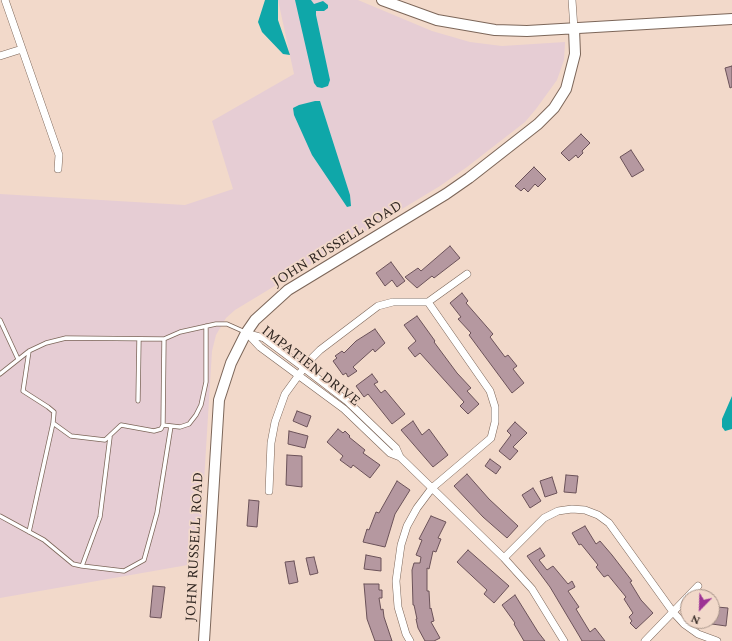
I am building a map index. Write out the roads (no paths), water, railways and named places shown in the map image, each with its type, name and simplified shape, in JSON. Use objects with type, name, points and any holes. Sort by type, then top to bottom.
[{"type":"street","points":[[5,0],[59,155],[58,169]]},
{"type":"street","points":[[382,0],[437,20],[476,28],[527,31],[732,19]]},
{"type":"street","name":"JOHN RUSSELL ROAD","points":[[204,641],[219,400],[231,363],[246,333],[255,320],[288,290],[446,194],[481,169],[538,124],[554,108],[566,89],[575,54],[572,0]]},
{"type":"street","points":[[0,56],[22,49]]},
{"type":"street","points":[[269,491],[271,443],[275,422],[285,394],[298,375],[320,350],[378,306],[393,302],[428,302],[467,274]]},
{"type":"street","points":[[410,641],[406,634],[398,607],[397,566],[401,545],[407,526],[417,508],[432,488],[491,438],[495,422],[495,407],[490,391],[428,302]]},
{"type":"street","name":"IMPATIEN DRIVE","points":[[246,333],[264,338],[304,368],[347,401],[396,448],[400,457],[504,558],[532,589],[564,641]]},
{"type":"street","name":"IMPATIEN DRIVE","points":[[246,333],[260,347],[344,409],[390,453],[400,457]]},
{"type":"street","points":[[504,558],[544,518],[558,511],[572,508],[585,510],[598,515],[608,523],[673,612],[684,624],[698,634],[717,641]]},
{"type":"street","points":[[646,641],[698,586]]},
{"type":"lane","points":[[0,320],[18,359]]},
{"type":"lane","points":[[0,374],[29,351],[46,343],[66,338],[164,339],[180,332],[216,324],[228,324],[246,333]]},
{"type":"lane","points":[[163,425],[180,427],[189,424],[196,415],[201,404],[206,382],[206,326]]},
{"type":"lane","points":[[138,401],[139,339]]},
{"type":"lane","points":[[53,423],[71,436],[105,440],[110,437],[121,425],[154,431],[161,429],[163,425],[164,339]]},
{"type":"lane","points":[[29,351],[23,391],[54,412],[30,532]]},
{"type":"lane","points":[[0,516],[44,540],[73,564],[124,571],[144,560],[157,513],[171,426]]},
{"type":"lane","points":[[82,566],[100,517],[110,437]]},
{"type":"water","points":[[265,0],[278,0],[278,20],[290,55],[283,54],[262,32],[258,22]]},
{"type":"water","points":[[295,0],[311,0],[314,4],[323,1],[328,5],[328,8],[324,11],[316,11],[316,15],[330,80],[328,86],[322,88],[317,87],[314,83]]},
{"type":"water","points":[[315,101],[320,101],[350,195],[351,206],[347,207],[312,155],[294,115],[293,108]]},
{"type":"water","points":[[732,396],[732,429],[725,431],[722,427],[722,419]]}]
